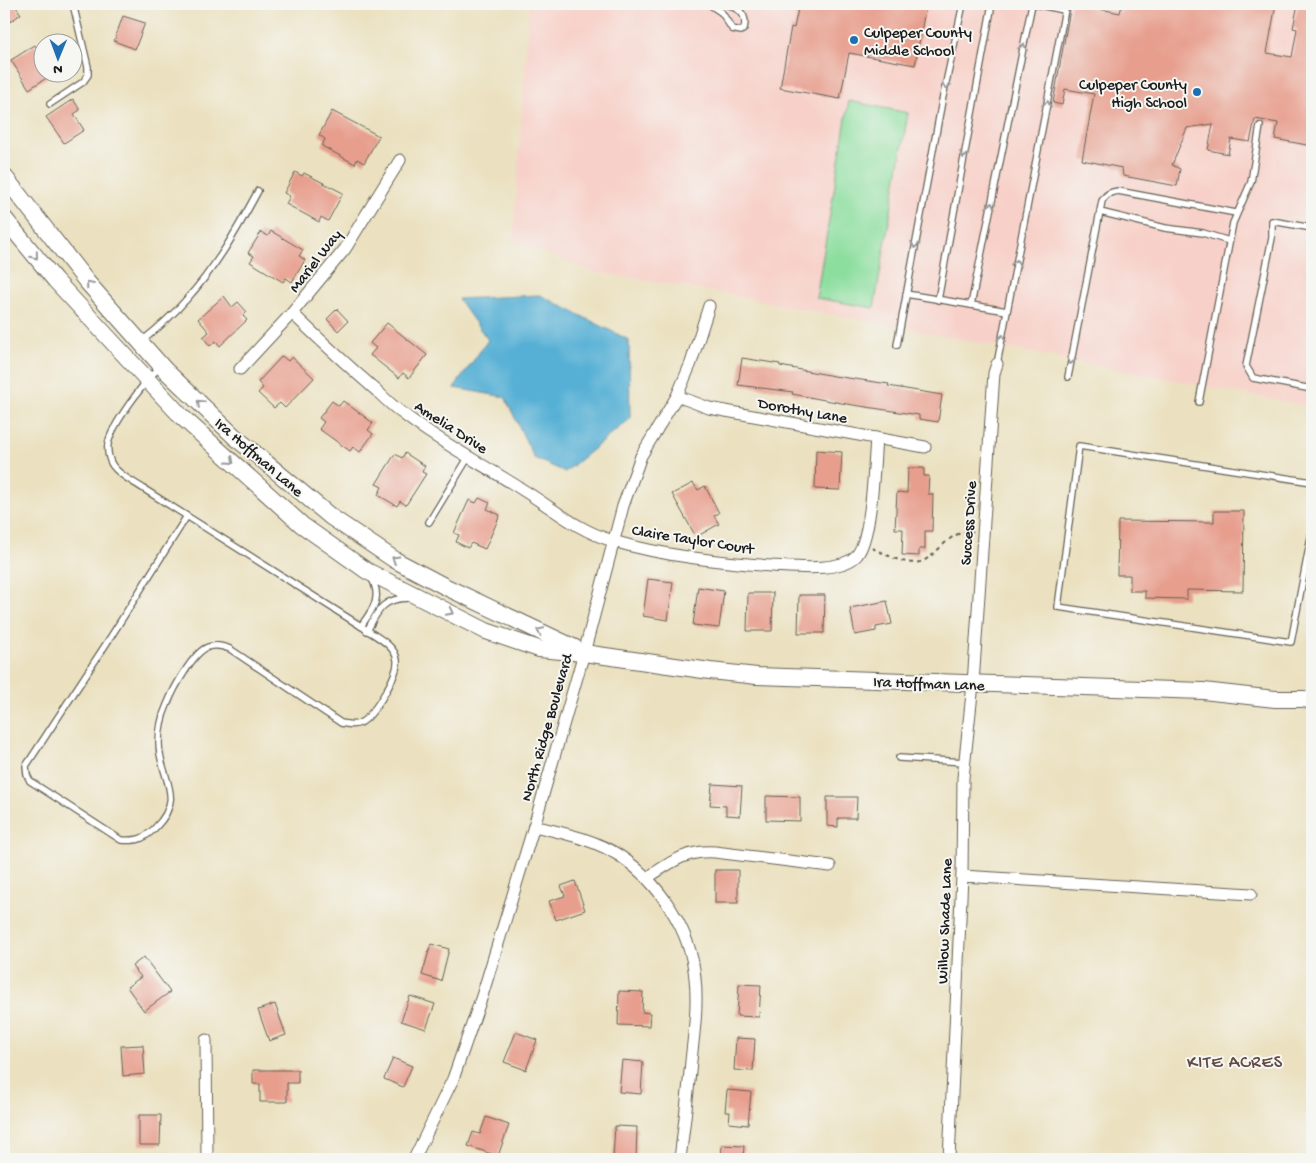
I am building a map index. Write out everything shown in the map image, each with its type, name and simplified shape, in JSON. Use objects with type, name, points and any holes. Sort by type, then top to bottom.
[{"type":"main road","name":"Ira Hoffman Lane","points":[[4,176],[86,282],[162,366],[235,436],[339,522],[395,560],[446,587],[584,652]]},
{"type":"main road","name":"Ira Hoffman Lane","points":[[4,218],[55,280],[181,416],[302,525],[367,571],[486,631],[539,649],[584,652],[710,671],[757,676],[1194,690],[1312,701]]},
{"type":"main road","name":"Ira Hoffman Lane","points":[[1275,699],[1312,711]]},
{"type":"street","name":"Mariel Way","points":[[240,369],[292,313],[345,249],[400,160]]},
{"type":"street","name":"North Ridge Boulevard","points":[[414,1159],[456,1070],[482,996],[534,826],[584,652],[612,541],[623,506],[641,456],[677,396],[692,363],[709,306]]},
{"type":"street","name":"Amelia Drive","points":[[292,313],[356,374],[405,416],[580,528],[612,541]]},
{"type":"street","name":"Success Drive","points":[[973,684],[994,373],[997,364]]},
{"type":"street","name":"Dorothy Lane","points":[[677,396],[709,408],[926,447]]},
{"type":"street","name":"Claire Taylor Court","points":[[612,541],[720,562],[816,568],[845,563],[857,555],[863,544],[869,518],[876,438]]},
{"type":"street","name":"Willow Shade Lane","points":[[949,1159],[962,876],[963,778],[973,684]]},
{"type":"street","points":[[534,826],[586,840],[619,855],[647,878],[669,904],[686,940],[695,977],[696,1015],[680,1159]]},
{"type":"street","points":[[647,878],[674,860],[696,852],[715,852],[830,866]]},
{"type":"street","points":[[962,876],[1251,894]]},
{"type":"street","points":[[206,1040],[207,1159]]},
{"type":"lane","points":[[50,104],[83,82],[88,75],[88,67],[73,4]]},
{"type":"lane","points":[[709,4],[722,13],[732,29],[741,31],[744,29],[746,21],[743,14],[736,8],[726,4]]},
{"type":"lane","points":[[897,345],[942,100],[963,4]]},
{"type":"lane","points":[[938,300],[992,4]]},
{"type":"lane","points":[[971,305],[1033,4],[1065,7],[997,364]]},
{"type":"lane","points":[[1199,402],[1229,241],[1236,214],[1246,197],[1251,182],[1260,126]]},
{"type":"lane","points":[[141,343],[185,301],[203,280],[234,235],[258,191]]},
{"type":"lane","points":[[1068,378],[1102,201],[1106,196],[1111,192],[1118,191],[1236,214]]},
{"type":"lane","points":[[1100,212],[1165,228],[1203,233],[1229,241]]},
{"type":"lane","points":[[1312,228],[1272,221],[1272,238],[1246,366],[1253,378],[1312,389]]},
{"type":"lane","points":[[906,294],[1007,311]]},
{"type":"lane","points":[[162,366],[148,379],[114,429],[108,444],[112,466],[389,645],[394,651],[397,660],[396,671],[392,681],[368,717],[360,723],[352,725],[341,722],[230,649],[221,645],[209,646],[200,651],[188,667],[166,706],[161,726],[159,742],[161,760],[171,792],[169,809],[159,824],[147,836],[136,841],[121,840],[30,781],[26,766],[187,516]]},
{"type":"lane","points":[[1312,482],[1079,446],[1058,607],[1291,642],[1312,532]]},
{"type":"lane","points":[[429,522],[468,458]]},
{"type":"lane","points":[[360,626],[378,599],[375,587],[367,571]]},
{"type":"lane","points":[[367,631],[376,613],[390,600],[420,597]]},
{"type":"lane","points":[[899,758],[965,762]]},
{"type":"path","points":[[863,544],[900,561],[919,562],[950,539],[966,532],[982,534]]},
{"type":"shaded area","points":[[529,4],[1312,4],[1312,407],[726,294],[594,272],[513,241]]},
{"type":"green space","points":[[849,101],[908,113],[874,308],[816,298]]},
{"type":"water","points":[[540,295],[629,340],[630,419],[565,472],[534,458],[505,397],[454,388],[488,340],[458,299]]},
{"type":"building","points":[[4,4],[14,4],[21,14],[4,26]]},
{"type":"building","name":"Culpeper County Middle School","points":[[799,4],[926,5],[915,65],[849,53],[840,99],[780,88],[791,27],[794,28]]},
{"type":"building","name":"Culpeper County High School","points":[[1071,4],[1081,4],[1120,13],[1122,4],[1276,4],[1267,53],[1292,57],[1297,29],[1293,28],[1298,4],[1312,4],[1312,146],[1275,139],[1278,123],[1255,119],[1250,142],[1231,139],[1228,154],[1208,150],[1213,124],[1187,128],[1172,165],[1180,169],[1177,186],[1123,176],[1122,168],[1082,160],[1094,94],[1065,89],[1062,105],[1053,103]]},
{"type":"building","points":[[123,16],[145,23],[135,49],[114,41]]},
{"type":"building","points":[[32,47],[32,82],[40,82],[29,89],[11,60]]},
{"type":"building","points":[[73,99],[80,110],[74,114],[84,130],[64,143],[46,117]]},
{"type":"building","points":[[332,111],[379,136],[364,163],[357,159],[355,164],[322,146],[325,139],[319,135]]},
{"type":"building","points":[[295,172],[302,176],[304,173],[343,193],[328,221],[321,217],[319,222],[286,204],[290,196],[284,193]]},
{"type":"building","points":[[271,231],[303,250],[299,256],[305,260],[292,282],[286,278],[283,282],[250,262],[254,256],[248,253],[261,232],[268,236]]},
{"type":"building","points":[[224,296],[232,307],[238,302],[247,312],[243,316],[247,320],[220,346],[216,341],[210,346],[203,337],[209,332],[198,319]]},
{"type":"building","points":[[337,309],[348,321],[338,331],[327,319]]},
{"type":"building","points":[[387,323],[427,355],[409,378],[403,373],[399,378],[370,355],[376,348],[370,343]]},
{"type":"building","points":[[282,356],[288,361],[292,357],[314,378],[285,408],[280,403],[274,408],[258,393],[263,388],[258,382]]},
{"type":"building","points":[[742,358],[942,395],[938,422],[919,419],[919,415],[792,394],[793,392],[738,385]]},
{"type":"building","points":[[332,401],[339,406],[343,401],[373,423],[368,430],[373,434],[360,452],[353,447],[350,451],[319,429],[324,422],[319,418]]},
{"type":"building","points":[[816,450],[842,452],[840,490],[815,489]]},
{"type":"building","points":[[405,453],[425,466],[422,472],[426,474],[406,505],[400,501],[397,506],[378,495],[382,487],[376,484],[395,454],[402,458]]},
{"type":"building","points":[[908,468],[924,468],[924,476],[929,476],[928,494],[933,494],[932,531],[925,531],[925,549],[919,549],[919,556],[902,555],[903,529],[895,529],[897,492],[907,493]]},
{"type":"building","points":[[693,483],[698,490],[705,486],[719,513],[714,516],[719,524],[696,537],[672,494]]},
{"type":"building","points":[[479,498],[490,503],[487,509],[500,515],[485,549],[471,543],[468,548],[456,542],[459,535],[454,533],[469,500],[476,503]]},
{"type":"building","points":[[1214,511],[1244,511],[1243,591],[1187,590],[1187,599],[1145,598],[1145,591],[1130,591],[1130,575],[1117,575],[1118,521],[1214,522]]},
{"type":"building","points":[[648,579],[673,582],[668,620],[643,616]]},
{"type":"building","points":[[698,587],[724,591],[719,628],[693,625]]},
{"type":"building","points":[[748,593],[773,593],[772,631],[747,631]]},
{"type":"building","points":[[799,595],[825,595],[824,633],[798,633]]},
{"type":"building","points":[[887,601],[892,624],[876,627],[876,631],[855,635],[850,608]]},
{"type":"building","points":[[712,784],[742,786],[740,816],[726,815],[726,806],[710,805]]},
{"type":"building","points":[[766,796],[800,797],[800,821],[766,820]]},
{"type":"building","points":[[827,797],[857,797],[856,818],[838,818],[838,827],[827,826]]},
{"type":"building","points":[[715,870],[738,870],[738,903],[715,903]]},
{"type":"building","points":[[575,881],[585,910],[556,920],[549,901],[565,896],[561,886]]},
{"type":"building","points":[[431,944],[449,949],[441,981],[422,975]]},
{"type":"building","points":[[144,957],[170,992],[144,1011],[127,987],[141,977],[132,966]]},
{"type":"building","points":[[739,984],[761,985],[759,1017],[737,1016]]},
{"type":"building","points":[[619,991],[643,992],[642,1012],[650,1013],[649,1026],[618,1025]]},
{"type":"building","points":[[410,996],[435,1004],[426,1029],[401,1021]]},
{"type":"building","points":[[275,1004],[286,1035],[269,1041],[258,1010]]},
{"type":"building","points":[[516,1032],[537,1040],[526,1070],[504,1062]]},
{"type":"building","points":[[736,1038],[755,1039],[753,1071],[734,1070]]},
{"type":"building","points":[[143,1045],[145,1074],[123,1076],[121,1046]]},
{"type":"building","points":[[393,1058],[412,1066],[403,1087],[384,1079]]},
{"type":"building","points":[[622,1060],[643,1062],[641,1094],[619,1092]]},
{"type":"building","points":[[253,1070],[298,1070],[298,1083],[287,1083],[287,1102],[260,1102],[260,1084],[253,1084]]},
{"type":"building","points":[[727,1090],[751,1092],[748,1125],[729,1123],[730,1112],[725,1112]]},
{"type":"building","points":[[139,1115],[161,1115],[160,1145],[139,1145]]},
{"type":"building","points":[[486,1117],[509,1125],[498,1156],[468,1146],[473,1132],[480,1134]]},
{"type":"building","points":[[615,1126],[637,1127],[636,1159],[613,1158]]},
{"type":"building","points":[[722,1145],[744,1146],[743,1159],[721,1159]]},
{"type":"place","name":"Culpeper County Middle School","points":[[854,40]]},
{"type":"place","name":"Culpeper County High School","points":[[1197,92]]},
{"type":"district","name":"KITE ACRES","points":[[1235,1061]]}]
